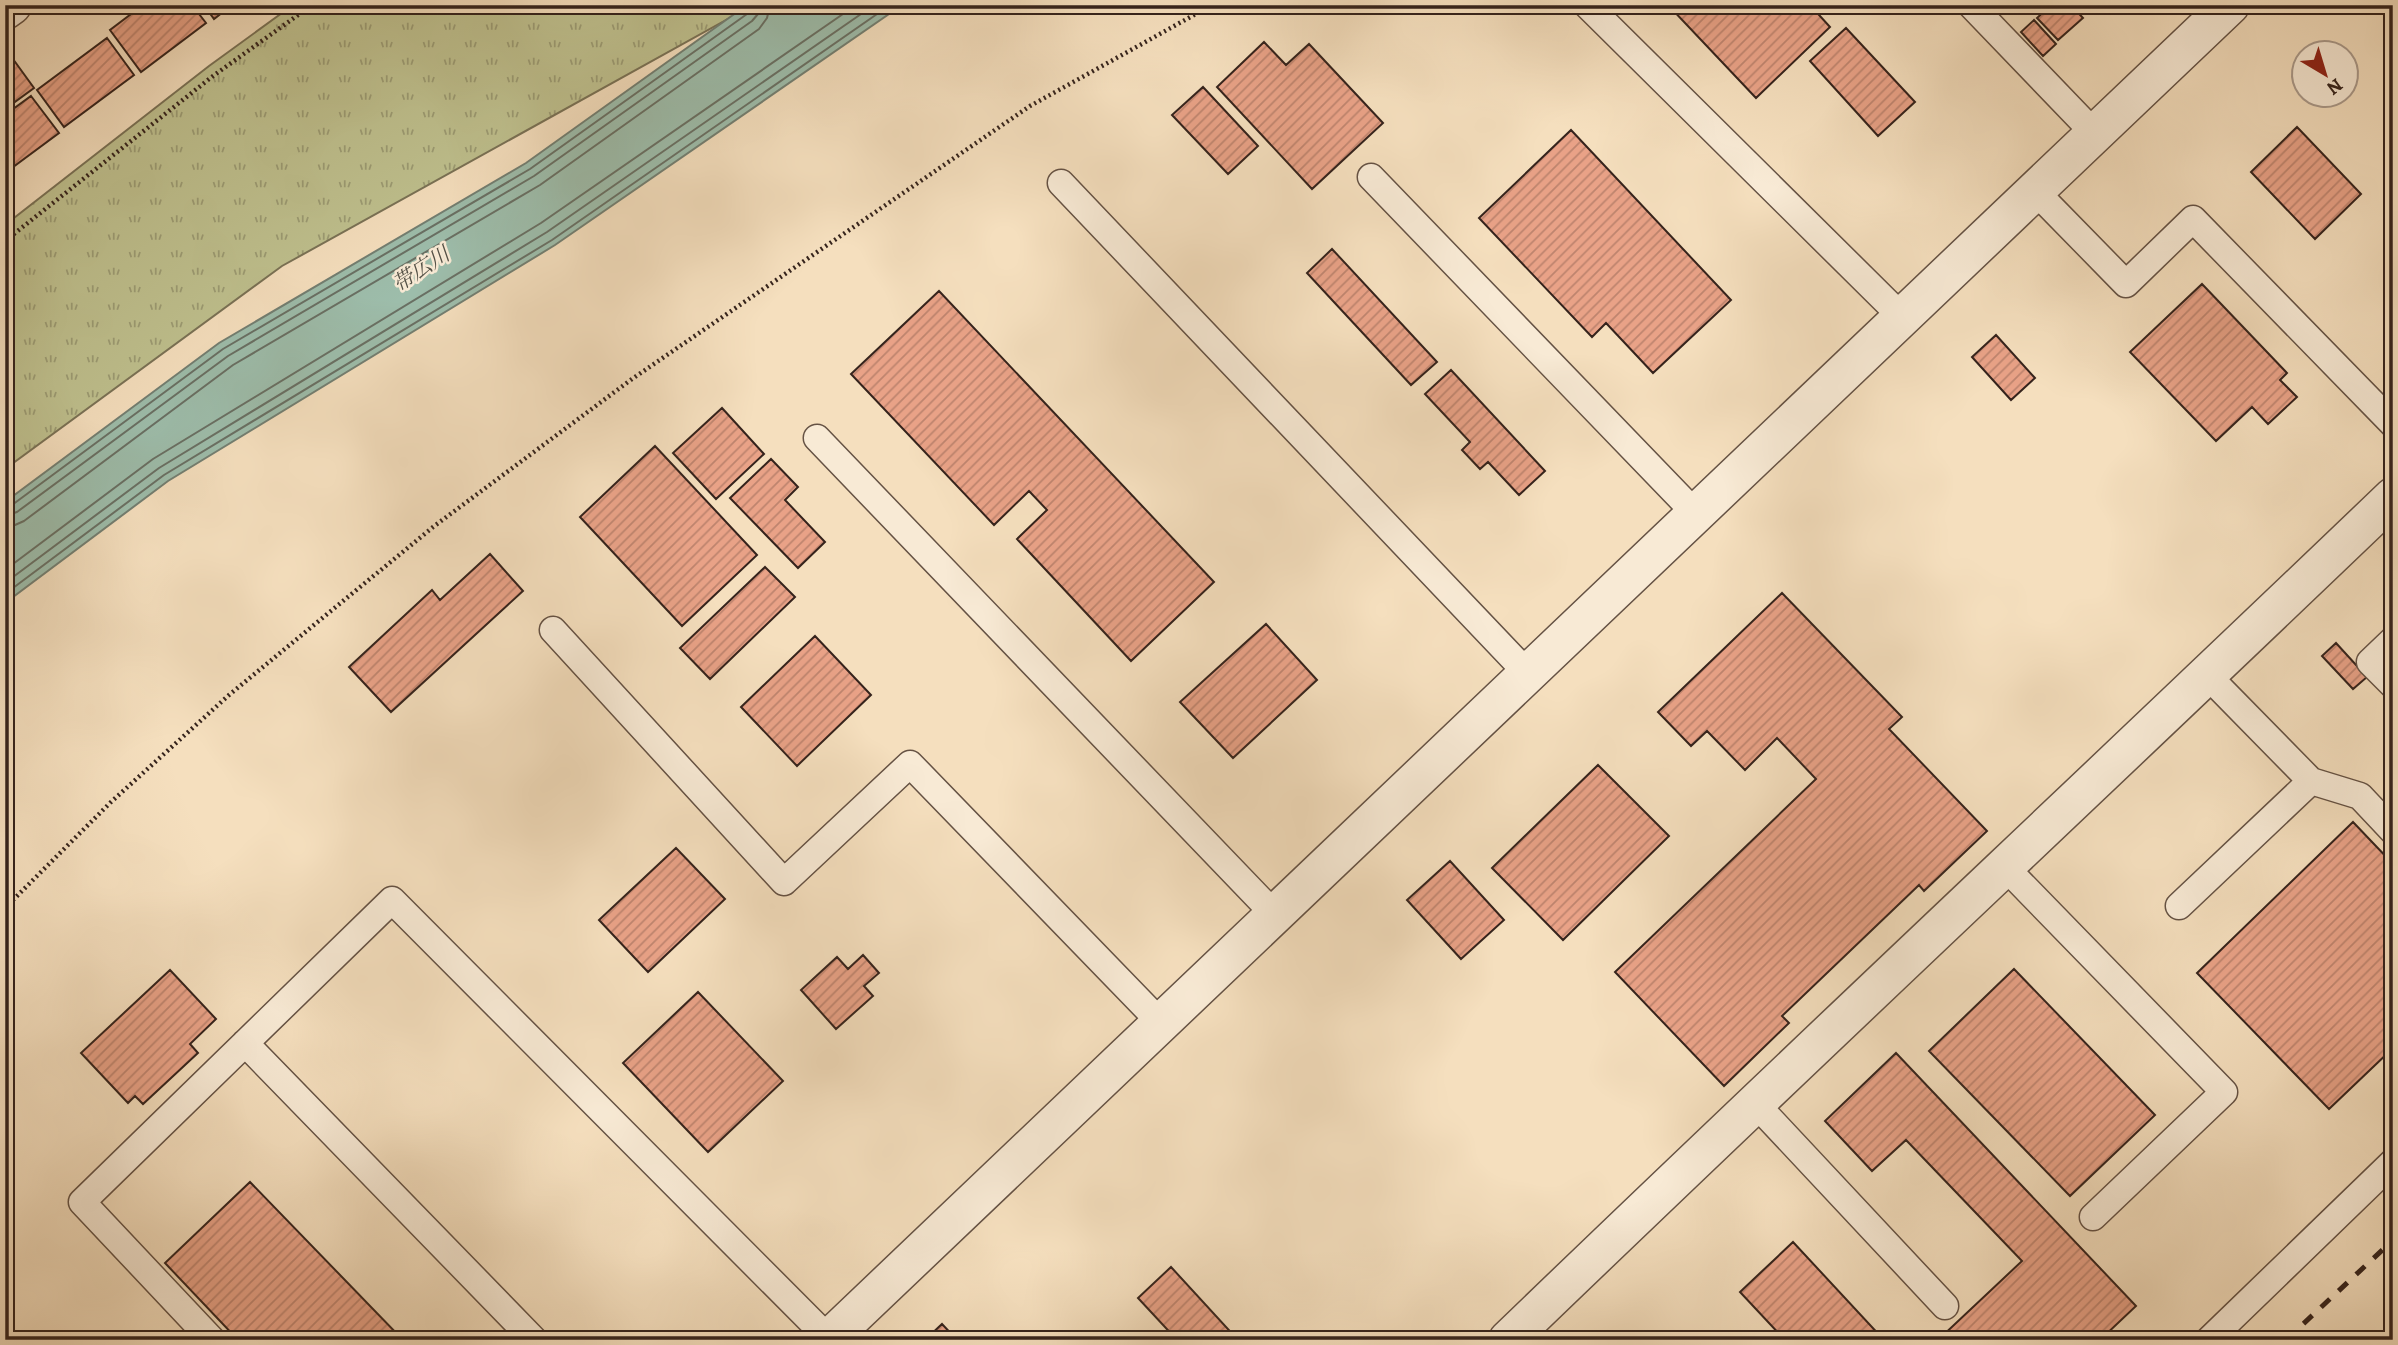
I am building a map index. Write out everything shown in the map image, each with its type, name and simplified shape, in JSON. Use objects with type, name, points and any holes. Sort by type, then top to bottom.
[{"type":"street","points":[[5,10],[12,5]]},
{"type":"street","points":[[829,1339],[2230,5]]},
{"type":"street","points":[[1508,1340],[1754,1102],[2393,497]]},
{"type":"lane","points":[[1587,5],[1902,317]]},
{"type":"lane","points":[[1970,5],[2095,134]]},
{"type":"lane","points":[[1371,177],[1696,514]]},
{"type":"lane","points":[[1061,183],[1528,674]]},
{"type":"lane","points":[[2035,191],[2126,284],[2193,219],[2393,424]]},
{"type":"lane","points":[[817,438],[1275,915]]},
{"type":"lane","points":[[553,630],[784,882],[910,764],[1161,1023]]},
{"type":"lane","points":[[2393,640],[2370,662],[2393,685]]},
{"type":"lane","points":[[2207,675],[2311,781],[2360,796],[2393,831]]},
{"type":"lane","points":[[2179,906],[2311,781]]},
{"type":"lane","points":[[2005,867],[2224,1092],[2092,1217]]},
{"type":"lane","points":[[212,1340],[82,1202],[392,900],[829,1339]]},
{"type":"lane","points":[[245,1043],[534,1340]]},
{"type":"lane","points":[[1754,1102],[1945,1306]]},
{"type":"lane","points":[[2209,1340],[2393,1162]]},
{"type":"path","points":[[5,241],[213,76],[312,5]]},
{"type":"path","points":[[5,908],[111,802],[229,695],[433,527],[632,379],[1030,106],[1212,5]]},
{"type":"green space","points":[[293,5],[753,5],[282,266],[5,469],[5,225],[209,66]]},
{"type":"water","name":"帯広川","points":[[747,5],[902,5],[555,245],[168,481],[5,603],[5,502],[219,343],[526,163]]},
{"type":"building","points":[[143,5],[192,5],[206,23],[141,72],[110,30]]},
{"type":"building","points":[[204,5],[232,5],[214,19]]},
{"type":"building","points":[[1668,5],[1810,5],[1830,27],[1756,98]]},
{"type":"building","points":[[2051,5],[2071,5],[2083,18],[2058,40],[2037,18]]},
{"type":"building","points":[[2034,20],[2056,44],[2043,56],[2021,32]]},
{"type":"building","points":[[1846,28],[1915,102],[1878,136],[1810,61]]},
{"type":"building","points":[[107,38],[134,75],[64,127],[37,90]]},
{"type":"building","points":[[1264,42],[1286,65],[1309,44],[1383,123],[1312,189],[1217,87]]},
{"type":"building","points":[[5,48],[34,88],[12,104],[5,94]]},
{"type":"building","points":[[1203,87],[1258,146],[1228,174],[1172,115]]},
{"type":"building","points":[[31,96],[59,133],[5,173],[5,115]]},
{"type":"building","points":[[2297,127],[2361,194],[2315,239],[2251,172]]},
{"type":"building","points":[[1571,130],[1731,300],[1653,373],[1606,323],[1592,337],[1479,218]]},
{"type":"building","points":[[1332,249],[1437,362],[1411,385],[1307,273]]},
{"type":"building","points":[[2202,284],[2287,373],[2280,380],[2297,397],[2268,424],[2252,407],[2216,441],[2130,352]]},
{"type":"building","points":[[939,291],[1214,582],[1131,661],[1017,539],[1047,510],[1029,491],[994,525],[851,374]]},
{"type":"building","points":[[1996,335],[2035,378],[2011,400],[1972,357]]},
{"type":"building","points":[[1451,370],[1545,471],[1519,495],[1488,462],[1480,469],[1462,450],[1470,442],[1425,394]]},
{"type":"building","points":[[722,408],[764,454],[716,499],[673,453]]},
{"type":"building","points":[[655,446],[757,555],[682,626],[580,517]]},
{"type":"building","points":[[771,459],[798,487],[785,500],[825,542],[798,568],[730,498]]},
{"type":"building","points":[[490,554],[523,591],[391,712],[349,667],[432,590],[440,600]]},
{"type":"building","points":[[765,567],[795,597],[710,679],[680,648]]},
{"type":"building","points":[[1782,593],[1902,717],[1889,729],[1987,831],[1924,891],[1919,885],[1782,1016],[1789,1023],[1724,1086],[1615,972],[1816,779],[1777,738],[1745,770],[1707,731],[1691,746],[1658,712]]},
{"type":"building","points":[[1266,624],[1317,680],[1233,758],[1180,702]]},
{"type":"building","points":[[815,636],[871,695],[797,766],[741,707]]},
{"type":"building","points":[[2336,643],[2367,677],[2353,689],[2322,656]]},
{"type":"building","points":[[1598,765],[1669,836],[1563,940],[1492,868]]},
{"type":"building","points":[[2353,822],[2393,864],[2393,1048],[2329,1109],[2197,973]]},
{"type":"building","points":[[676,848],[725,899],[648,972],[599,920]]},
{"type":"building","points":[[1450,861],[1504,920],[1461,959],[1407,900]]},
{"type":"building","points":[[863,955],[879,973],[864,986],[873,996],[836,1029],[801,990],[837,957],[848,969]]},
{"type":"building","points":[[2014,969],[2155,1115],[2070,1196],[1929,1051]]},
{"type":"building","points":[[170,970],[216,1019],[190,1044],[198,1053],[143,1104],[135,1096],[128,1103],[81,1053]]},
{"type":"building","points":[[698,992],[783,1081],[708,1152],[623,1063]]},
{"type":"building","points":[[1896,1053],[2136,1306],[2100,1340],[1938,1340],[2022,1261],[1906,1140],[1872,1171],[1825,1121]]},
{"type":"building","points":[[250,1182],[403,1340],[238,1340],[165,1263]]},
{"type":"building","points":[[1793,1242],[1884,1340],[1785,1340],[1740,1292]]},
{"type":"building","points":[[1171,1267],[1238,1340],[1177,1340],[1138,1298]]},
{"type":"building","points":[[942,1324],[957,1340],[925,1340]]},
{"type":"railway","points":[[2286,1340],[2393,1240]]}]
